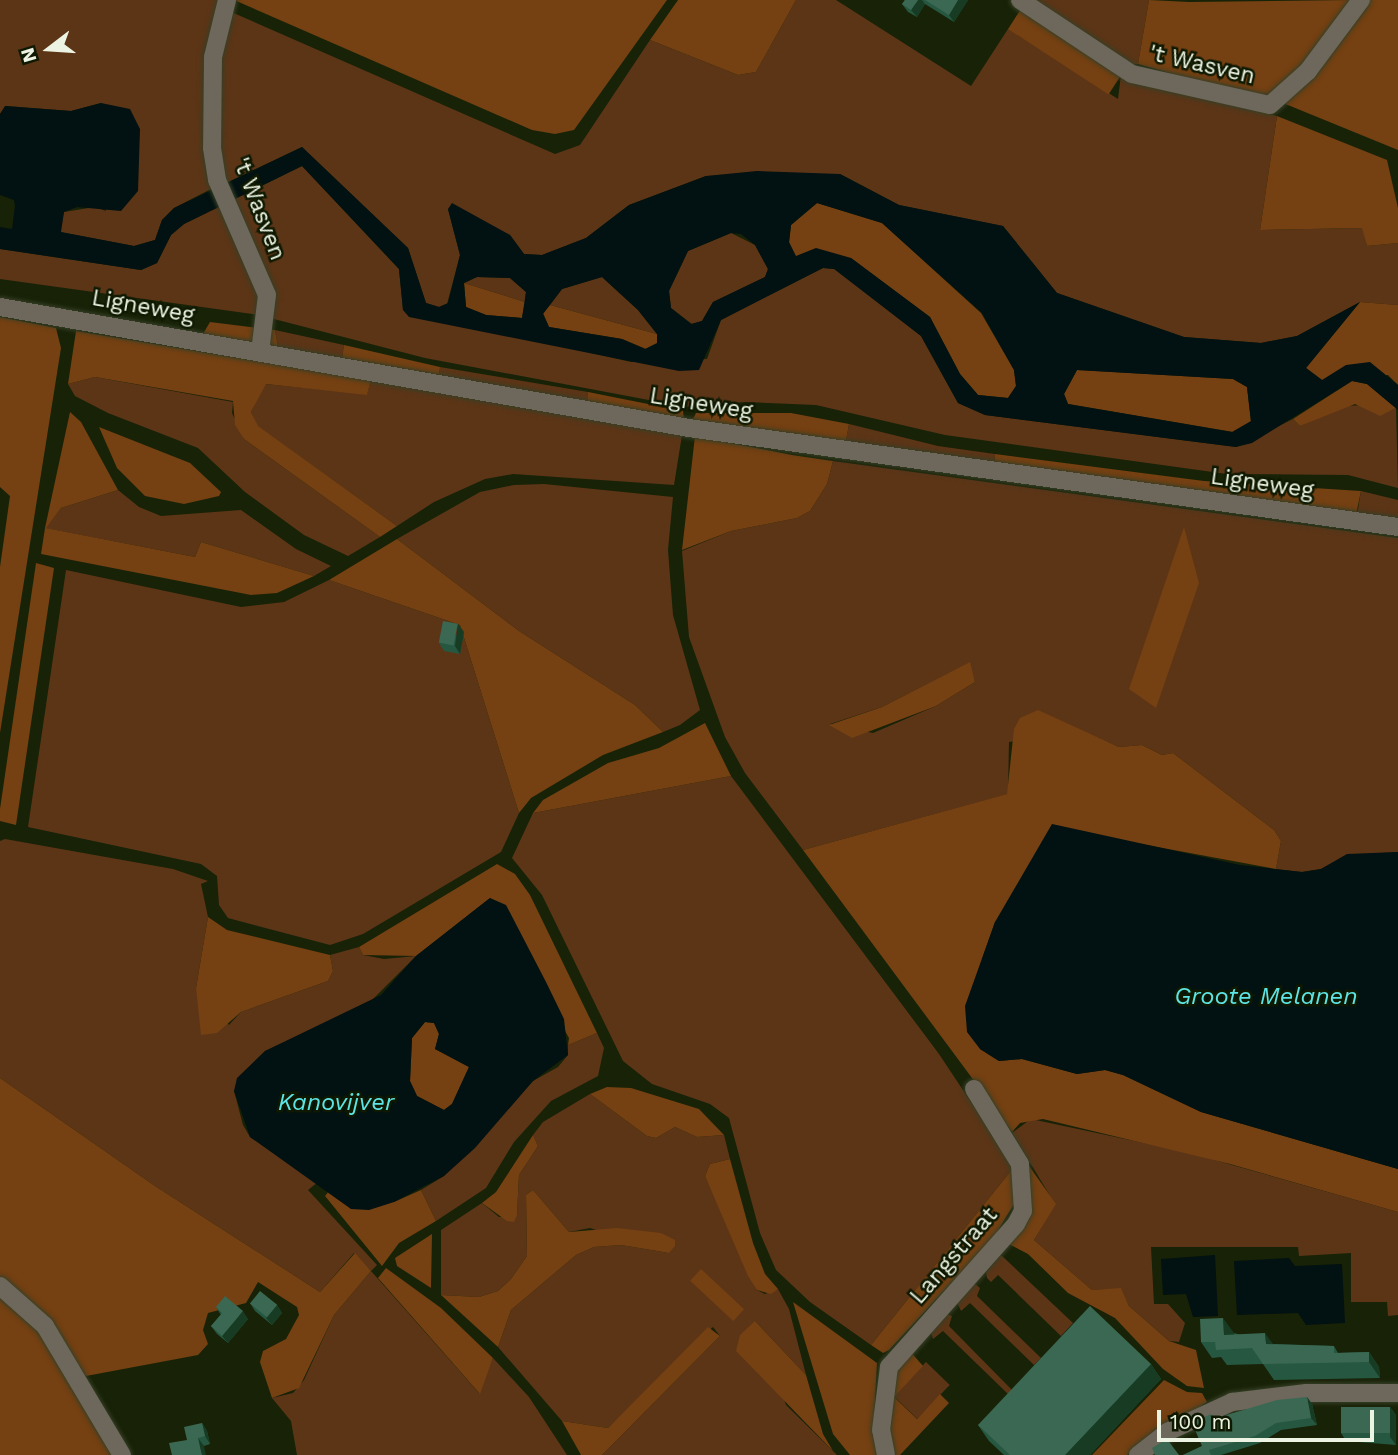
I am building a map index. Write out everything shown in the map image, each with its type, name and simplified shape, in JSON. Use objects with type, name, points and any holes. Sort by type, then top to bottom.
[{"type":"street","name":"'t Wasven","points":[[227,0],[213,57],[212,148],[217,180],[267,295],[260,352]]},
{"type":"street","name":"'t Wasven","points":[[1020,0],[1132,74],[1270,105],[1308,71],[1361,0]]},
{"type":"street","name":"Ligneweg","points":[[0,307],[689,428],[1398,527]]},
{"type":"street","name":"Langstraat","points":[[887,1455],[881,1430],[889,1367],[1016,1224],[1023,1211],[1020,1164],[974,1089]]},
{"type":"street","points":[[0,1286],[45,1326],[122,1455]]},
{"type":"street","points":[[1138,1455],[1167,1432],[1232,1402],[1306,1393],[1398,1393]]},
{"type":"shaded area","points":[[0,0],[223,0],[211,189],[174,208],[162,220],[155,240],[134,246],[60,232],[64,212],[95,207],[106,211],[101,103],[71,111],[6,106],[0,114]]},
{"type":"shaded area","points":[[234,0],[667,0],[574,130],[555,134],[532,130]]},
{"type":"shaded area","points":[[678,0],[796,0],[756,72],[738,75],[650,40]]},
{"type":"shaded area","points":[[796,0],[836,0],[971,86],[1008,29],[1118,99],[1121,75],[1277,116],[1260,230],[1363,228],[1367,246],[1398,243],[1398,305],[1360,302],[1297,336],[1261,343],[1184,337],[1057,293],[1003,226],[899,205],[840,174],[706,176],[629,205],[586,238],[542,255],[524,254],[510,235],[448,209],[460,255],[447,304],[439,307],[426,303],[408,248],[302,147],[226,183],[217,150],[219,56],[229,11],[555,154],[580,145],[650,40],[738,75],[756,72]]},
{"type":"shaded area","points":[[1029,0],[1149,0],[1138,64],[1127,65]]},
{"type":"shaded area","points":[[1149,0],[1351,0],[1341,21],[1278,92],[1257,98],[1138,64]]},
{"type":"shaded area","points":[[1367,0],[1398,0],[1398,150],[1283,103]]},
{"type":"shaded area","points":[[1021,9],[1122,74],[1109,94],[1008,29]]},
{"type":"shaded area","points":[[1277,116],[1387,160],[1398,208],[1398,243],[1367,246],[1362,228],[1260,230]]},
{"type":"shaded area","points":[[302,166],[399,269],[403,310],[631,362],[707,359],[721,320],[823,268],[835,269],[921,336],[958,403],[985,415],[1236,447],[1293,419],[1300,426],[1344,406],[1365,405],[1380,415],[1396,408],[1398,488],[1348,475],[1227,474],[945,435],[816,405],[746,402],[686,407],[425,358],[270,318],[233,200]]},
{"type":"shaded area","points":[[817,203],[882,223],[981,313],[1014,370],[1016,386],[1008,398],[978,395],[960,374],[930,317],[851,258],[795,256],[789,243],[791,225]]},
{"type":"shaded area","points":[[219,207],[260,295],[260,315],[0,279],[0,249],[141,270],[157,263],[171,235],[184,224]]},
{"type":"shaded area","points":[[731,233],[755,245],[768,269],[765,277],[713,302],[702,321],[692,324],[671,308],[669,291],[688,251]]},
{"type":"shaded area","points":[[477,277],[510,278],[526,292],[525,302],[464,283]]},
{"type":"shaded area","points":[[602,277],[638,310],[657,334],[550,305],[562,289]]},
{"type":"shaded area","points":[[464,283],[525,302],[522,318],[486,315],[466,307]]},
{"type":"shaded area","points":[[1360,302],[1398,305],[1398,385],[1388,375],[1322,380],[1306,368]]},
{"type":"shaded area","points":[[550,305],[657,334],[657,344],[646,349],[622,339],[549,327],[543,313]]},
{"type":"shaded area","points":[[0,317],[56,328],[61,348],[0,733],[0,567],[10,496],[0,487]]},
{"type":"shaded area","points":[[210,322],[275,330],[278,347],[203,334]]},
{"type":"shaded area","points":[[275,330],[344,345],[342,358],[278,347]]},
{"type":"shaded area","points":[[76,331],[371,380],[367,395],[266,384],[251,412],[258,426],[397,526],[380,537],[244,439],[235,425],[233,401],[95,377],[68,384]]},
{"type":"shaded area","points":[[344,345],[440,367],[439,375],[342,358]]},
{"type":"shaded area","points":[[440,367],[588,392],[587,402],[439,375]]},
{"type":"shaded area","points":[[1077,370],[1233,379],[1247,387],[1251,422],[1233,432],[1068,404],[1064,394]]},
{"type":"shaded area","points":[[95,377],[233,402],[232,413],[244,439],[380,537],[348,556],[304,535],[245,492],[198,448],[108,413],[75,396],[68,384]]},
{"type":"shaded area","points":[[371,380],[682,435],[674,485],[513,474],[485,479],[434,502],[397,526],[257,426],[251,412],[265,384],[367,394]]},
{"type":"shaded area","points":[[1352,381],[1367,384],[1396,408],[1380,416],[1355,404],[1300,426],[1293,419]]},
{"type":"shaded area","points":[[588,392],[683,411],[684,419],[587,402]]},
{"type":"shaded area","points":[[70,412],[81,422],[118,490],[61,508],[46,528],[195,557],[201,542],[314,576],[277,593],[251,595],[41,554],[45,528]]},
{"type":"shaded area","points":[[696,413],[791,413],[849,424],[845,446],[692,421]]},
{"type":"shaded area","points":[[849,424],[938,446],[995,454],[994,466],[845,446]]},
{"type":"shaded area","points":[[99,427],[190,463],[221,492],[219,496],[184,504],[145,496],[117,468]]},
{"type":"shaded area","points":[[695,436],[833,461],[827,484],[810,511],[797,518],[731,531],[682,550]]},
{"type":"shaded area","points":[[995,454],[1204,481],[1361,491],[1356,515],[994,466]]},
{"type":"shaded area","points":[[833,461],[1398,538],[1398,852],[1347,855],[1321,869],[1302,872],[1276,869],[1281,841],[1274,830],[1173,753],[1162,755],[1142,745],[1119,747],[1085,732],[1009,742],[1008,794],[803,850],[745,773],[725,737],[689,637],[682,551],[731,531],[797,518],[810,511],[827,484]],"holes":[[[969,663],[975,682],[936,706],[873,733],[830,724],[882,707]]]},
{"type":"shaded area","points":[[544,484],[673,497],[668,550],[673,615],[700,710],[680,725],[663,732],[635,705],[519,631],[397,539],[480,492],[514,485]]},
{"type":"shaded area","points":[[118,490],[139,507],[161,516],[241,510],[296,549],[331,566],[314,576],[201,542],[195,557],[45,528],[61,508]]},
{"type":"shaded area","points":[[1361,491],[1398,500],[1398,521],[1357,515]]},
{"type":"shaded area","points":[[1184,527],[1199,583],[1156,708],[1129,689]]},
{"type":"shaded area","points":[[397,539],[519,631],[635,705],[663,732],[603,755],[531,798],[519,813],[460,625],[329,580]]},
{"type":"shaded area","points":[[36,563],[54,568],[16,825],[0,821],[0,809]]},
{"type":"shaded area","points":[[66,570],[241,607],[284,602],[329,580],[460,625],[519,813],[501,852],[363,934],[330,945],[228,918],[219,905],[217,876],[201,864],[28,827]]},
{"type":"shaded area","points":[[970,662],[975,682],[936,706],[852,738],[829,725],[882,707]]},
{"type":"shaded area","points":[[1038,710],[1119,747],[1142,745],[1162,755],[1173,753],[1274,830],[1281,841],[1276,869],[1098,836],[995,922],[982,959],[980,1049],[999,1061],[1022,1059],[1077,1074],[1105,1070],[1123,1075],[1201,1112],[1398,1169],[1398,1212],[1230,1164],[1043,1119],[1020,1123],[1012,1132],[803,850],[1007,794],[1014,729],[1020,718]]},
{"type":"shaded area","points":[[705,723],[731,776],[533,813],[543,800],[608,763],[659,748]]},
{"type":"shaded area","points":[[731,776],[939,1054],[1014,1167],[871,1345],[810,1302],[776,1270],[760,1233],[729,1118],[710,1104],[652,1084],[623,1061],[542,895],[512,858],[533,813]]},
{"type":"shaded area","points":[[5,839],[173,869],[208,881],[201,884],[208,917],[196,988],[229,1025],[241,1012],[328,981],[333,971],[330,955],[359,947],[363,955],[384,959],[416,956],[366,1006],[265,1051],[234,1091],[243,1125],[250,1137],[318,1182],[308,1190],[377,1265],[371,1271],[354,1253],[320,1292],[155,1186],[0,1078],[0,841]]},
{"type":"shaded area","points":[[497,864],[515,874],[530,895],[597,1033],[568,1045],[569,1038],[490,898],[416,956],[363,955],[359,947]]},
{"type":"shaded area","points":[[208,917],[227,930],[330,955],[333,971],[328,981],[241,1012],[217,1033],[201,1035],[196,988]]},
{"type":"shaded area","points":[[425,1022],[434,1023],[439,1034],[435,1049],[469,1067],[452,1104],[444,1110],[417,1096],[410,1081],[412,1038]]},
{"type":"shaded area","points":[[597,1033],[604,1048],[598,1076],[551,1101],[514,1142],[486,1188],[436,1221],[421,1190],[444,1176],[533,1081],[558,1067],[568,1055],[568,1045]]},
{"type":"shaded area","points":[[0,1078],[155,1186],[320,1292],[355,1253],[371,1271],[334,1315],[299,1388],[272,1398],[260,1362],[263,1351],[286,1339],[299,1315],[297,1307],[258,1282],[246,1303],[208,1313],[203,1330],[208,1344],[198,1355],[86,1376],[46,1321],[0,1280]]},
{"type":"shaded area","points":[[607,1087],[631,1088],[699,1109],[724,1135],[697,1137],[675,1127],[656,1138],[647,1136],[590,1094]]},
{"type":"shaded area","points":[[590,1094],[647,1136],[656,1138],[675,1127],[697,1137],[724,1135],[730,1159],[710,1164],[705,1176],[757,1290],[765,1294],[778,1289],[789,1309],[806,1375],[755,1321],[786,1405],[837,1455],[602,1455],[720,1336],[713,1327],[608,1428],[562,1421],[498,1347],[511,1310],[576,1255],[594,1247],[621,1245],[669,1253],[590,1228],[569,1232],[533,1190],[526,1195],[527,1256],[511,1279],[498,1291],[479,1297],[441,1295],[441,1230],[482,1203],[499,1217],[517,1215],[519,1175],[538,1146],[533,1135],[543,1122]]},
{"type":"shaded area","points":[[1031,1119],[1186,1152],[1398,1212],[1398,1315],[1388,1316],[1387,1302],[1351,1302],[1351,1253],[1299,1256],[1298,1247],[1151,1247],[1154,1304],[1168,1304],[1185,1323],[1179,1342],[1169,1341],[1129,1306],[1121,1289],[1092,1290],[1034,1240],[1055,1204],[1012,1133]]},
{"type":"shaded area","points":[[533,1135],[538,1146],[519,1175],[517,1215],[514,1222],[507,1221],[482,1203],[496,1192]]},
{"type":"shaded area","points":[[730,1159],[753,1243],[765,1274],[778,1289],[771,1294],[757,1290],[748,1276],[705,1176],[710,1164]]},
{"type":"shaded area","points":[[1027,1163],[1056,1204],[1034,1240],[1092,1290],[1121,1288],[1129,1306],[1169,1341],[1196,1350],[1204,1388],[1187,1386],[1163,1369],[1115,1318],[1068,1293],[1028,1254],[1007,1243],[1030,1203]]},
{"type":"shaded area","points":[[1014,1167],[1017,1199],[994,1237],[889,1350],[883,1353],[871,1345]]},
{"type":"shaded area","points":[[421,1190],[436,1221],[399,1243],[382,1266],[325,1196],[329,1191],[340,1200],[394,1202]]},
{"type":"shaded area","points":[[533,1190],[569,1232],[617,1228],[661,1233],[675,1240],[675,1246],[669,1253],[621,1245],[594,1247],[576,1255],[511,1310],[498,1347],[441,1295],[479,1297],[498,1291],[511,1279],[527,1256],[526,1195]]},
{"type":"shaded area","points":[[432,1234],[431,1288],[397,1266],[395,1258]]},
{"type":"shaded area","points":[[1001,1255],[1073,1323],[1061,1336],[998,1275],[991,1282],[987,1278],[986,1272]]},
{"type":"shaded area","points":[[386,1268],[441,1308],[493,1358],[480,1394],[378,1278]]},
{"type":"shaded area","points":[[701,1269],[744,1309],[733,1321],[690,1281]]},
{"type":"shaded area","points":[[371,1271],[479,1393],[493,1358],[529,1397],[567,1455],[297,1455],[291,1421],[272,1398],[293,1393],[304,1380],[334,1315]]},
{"type":"shaded area","points":[[974,1283],[980,1288],[977,1296],[1041,1358],[1034,1365],[970,1303],[961,1311],[957,1302]]},
{"type":"shaded area","points":[[0,1296],[42,1328],[117,1455],[0,1455]]},
{"type":"shaded area","points":[[793,1302],[877,1363],[874,1418],[882,1455],[850,1455],[833,1434]]},
{"type":"shaded area","points":[[947,1314],[952,1316],[949,1326],[1012,1390],[1008,1394],[943,1331],[933,1339],[931,1332]]},
{"type":"shaded area","points":[[755,1321],[806,1375],[823,1434],[833,1451],[736,1351],[740,1335]]},
{"type":"shaded area","points":[[708,1327],[720,1336],[602,1455],[581,1455],[562,1421],[608,1428]]},
{"type":"shaded area","points":[[909,1350],[923,1366],[894,1397],[917,1419],[940,1394],[949,1403],[900,1455],[895,1455],[886,1427],[890,1383]]},
{"type":"shaded area","points":[[926,1362],[950,1385],[917,1419],[893,1396]]},
{"type":"shaded area","points":[[1164,1380],[1187,1392],[1202,1393],[1207,1402],[1127,1455],[1092,1455]]},
{"type":"water","points":[[101,103],[130,109],[140,129],[138,191],[121,211],[77,207],[64,212],[61,232],[134,246],[155,240],[162,220],[174,208],[302,147],[408,248],[426,303],[439,307],[448,303],[460,255],[448,209],[452,203],[510,235],[524,254],[542,255],[586,238],[629,205],[706,176],[757,171],[840,174],[899,205],[1003,226],[1057,293],[1184,337],[1261,343],[1297,336],[1360,302],[1306,368],[1322,380],[1346,365],[1370,362],[1398,385],[1398,410],[1367,384],[1352,381],[1252,443],[1236,447],[985,415],[958,403],[921,336],[834,269],[823,268],[721,320],[699,370],[679,371],[409,317],[403,310],[399,269],[302,166],[184,224],[171,235],[157,263],[141,270],[0,249],[0,227],[12,229],[15,206],[14,200],[0,195],[0,114],[5,106],[71,111]],"holes":[[[817,203],[882,223],[982,313],[1014,370],[1016,386],[1008,398],[978,395],[960,374],[930,317],[851,258],[816,248],[796,256],[789,242],[791,225]],[[731,233],[741,234],[755,245],[768,269],[765,277],[713,302],[702,321],[691,324],[671,308],[669,291],[688,251]],[[477,277],[510,278],[526,292],[522,318],[486,315],[466,307],[464,283]],[[602,277],[638,310],[657,334],[657,343],[645,349],[622,339],[549,327],[543,314],[562,289]],[[1077,370],[1233,379],[1247,387],[1251,421],[1232,432],[1068,404],[1064,394]]]},
{"type":"water","name":"Groote Melanen","points":[[1052,824],[1240,865],[1302,872],[1321,869],[1347,854],[1398,852],[1398,1169],[1201,1112],[1123,1075],[1105,1070],[1077,1074],[1022,1059],[999,1061],[980,1049],[967,1032],[965,1006],[995,922]]},
{"type":"water","name":"Kanovijver","points":[[490,898],[506,905],[564,1019],[568,1055],[533,1081],[475,1148],[444,1176],[394,1202],[369,1210],[351,1209],[250,1137],[234,1091],[237,1078],[265,1051],[381,995],[416,956]],"holes":[[[425,1022],[434,1023],[439,1034],[435,1049],[469,1067],[452,1104],[444,1110],[417,1096],[410,1081],[412,1038]]]},
{"type":"water","points":[[1215,1255],[1218,1316],[1193,1317],[1186,1294],[1163,1295],[1161,1259]]},
{"type":"water","points":[[1289,1258],[1295,1266],[1342,1264],[1345,1323],[1306,1325],[1298,1313],[1237,1315],[1234,1261]]},
{"type":"building","points":[[905,0],[918,0],[911,10],[902,4]]},
{"type":"building","points":[[925,0],[958,0],[949,15]]},
{"type":"building","points":[[443,621],[458,624],[454,645],[439,643]]},
{"type":"building","points":[[260,1291],[277,1305],[267,1317],[250,1303]]},
{"type":"building","points":[[225,1296],[243,1311],[222,1336],[211,1326],[222,1313],[216,1307]]},
{"type":"building","points":[[1090,1306],[1151,1364],[1065,1455],[1010,1455],[978,1425]]},
{"type":"building","points":[[1223,1318],[1224,1335],[1265,1333],[1266,1344],[1334,1346],[1334,1353],[1369,1352],[1369,1362],[1263,1364],[1252,1348],[1216,1350],[1215,1342],[1201,1342],[1200,1319]]},
{"type":"building","points":[[1307,1397],[1311,1418],[1276,1423],[1255,1436],[1209,1450],[1211,1455],[1183,1455],[1202,1446],[1192,1423],[1211,1414],[1213,1419],[1277,1400]]},
{"type":"building","points":[[1341,1407],[1390,1407],[1390,1433],[1341,1433]]},
{"type":"building","points":[[202,1423],[205,1436],[198,1438],[202,1455],[172,1455],[169,1443],[187,1440],[184,1427]]},
{"type":"building","points":[[1167,1439],[1179,1455],[1155,1455],[1152,1448]]}]
